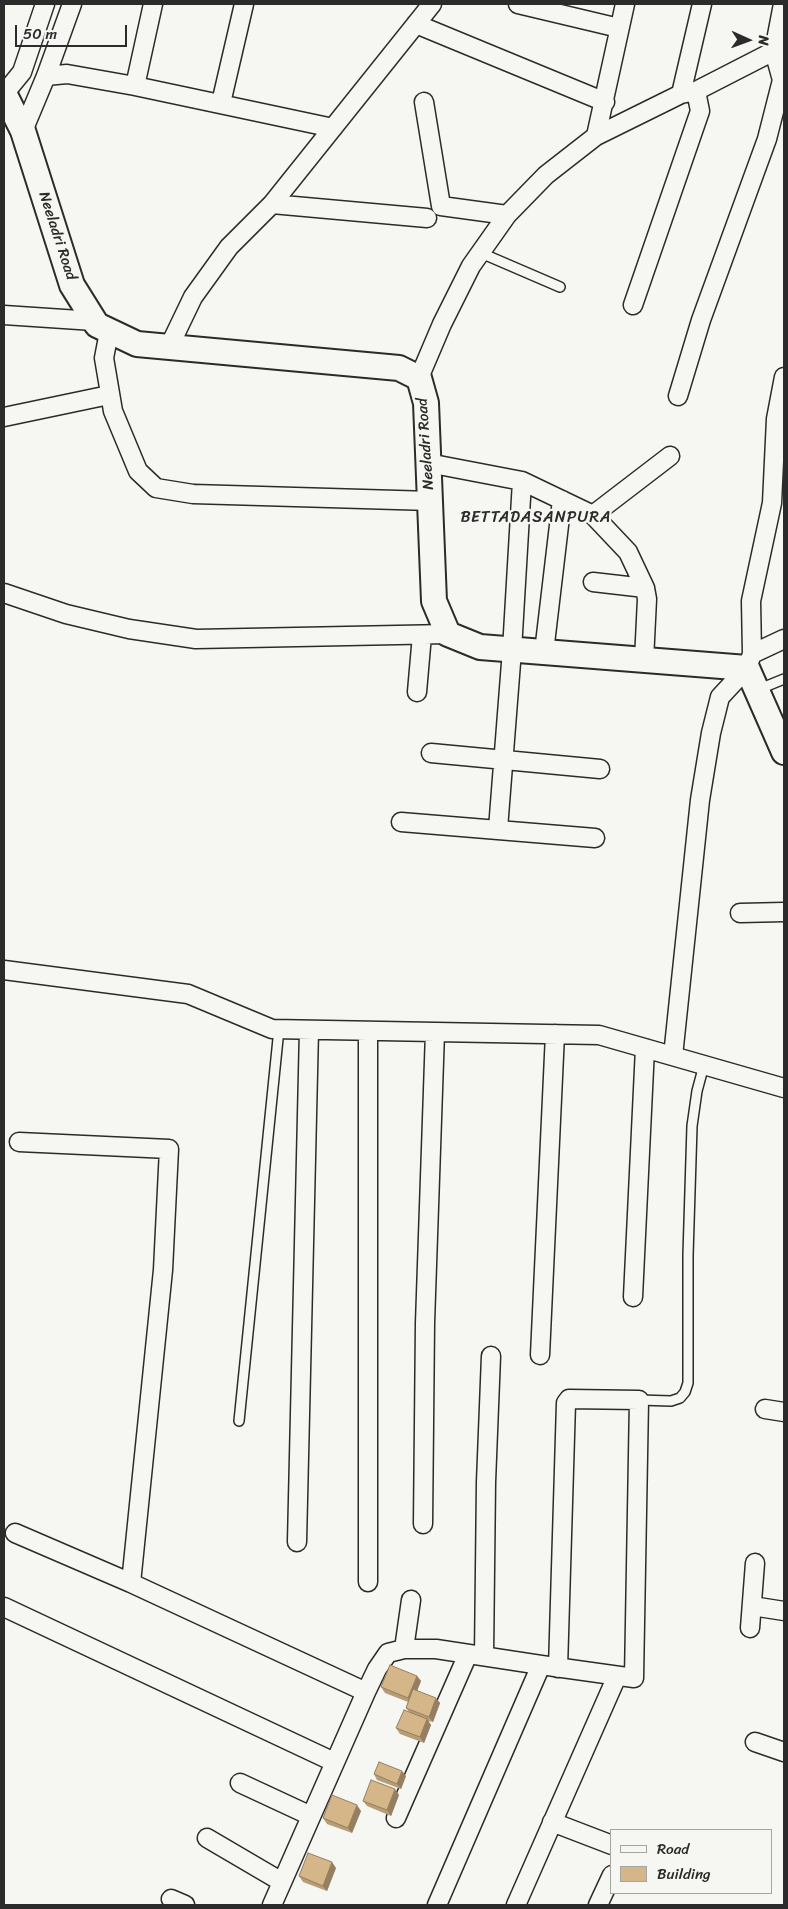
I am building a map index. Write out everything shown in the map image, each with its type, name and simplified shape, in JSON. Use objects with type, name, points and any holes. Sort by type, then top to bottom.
[{"type":"main road","name":"Neeladri Road","points":[[4,94],[23,131],[72,285],[101,326],[137,344],[399,368],[419,378],[426,404],[434,601],[448,634]]},
{"type":"main road","points":[[448,634],[480,647],[512,650],[644,660],[749,661],[757,690],[784,752]]},
{"type":"street","points":[[4,94],[22,72],[44,4]]},
{"type":"street","points":[[23,131],[46,76],[72,4]]},
{"type":"street","points":[[135,86],[153,4]]},
{"type":"street","points":[[221,103],[244,4]]},
{"type":"street","points":[[169,347],[193,297],[229,247],[272,204],[432,4]]},
{"type":"street","points":[[518,4],[556,8],[619,28]]},
{"type":"street","points":[[596,136],[625,4]]},
{"type":"street","points":[[633,305],[700,111],[688,93],[702,4]]},
{"type":"street","points":[[678,396],[701,320],[768,140],[782,80],[774,51],[783,4]]},
{"type":"street","points":[[416,24],[605,102]]},
{"type":"street","points":[[419,378],[442,324],[471,266],[507,215],[546,175],[596,136],[774,51]]},
{"type":"street","points":[[46,76],[67,74],[135,86],[333,128]]},
{"type":"street","points":[[424,102],[441,206],[507,215]]},
{"type":"street","points":[[272,204],[427,218]]},
{"type":"street","points":[[4,314],[101,326],[109,395],[123,438],[138,471],[156,488],[193,494],[431,501]]},
{"type":"street","points":[[749,661],[751,601],[778,504],[776,419],[784,376]]},
{"type":"street","points":[[4,418],[109,395]]},
{"type":"street","points":[[593,515],[670,456]]},
{"type":"street","points":[[428,463],[522,481],[593,515],[628,552],[645,588],[647,608],[644,660]]},
{"type":"street","points":[[498,829],[512,650],[522,481]]},
{"type":"street","points":[[544,652],[562,500]]},
{"type":"street","points":[[593,582],[645,588]]},
{"type":"street","points":[[4,593],[66,614],[129,629],[196,639],[448,634]]},
{"type":"street","points":[[417,692],[422,635]]},
{"type":"street","points":[[673,1056],[700,800],[711,733],[720,697],[749,661],[784,640]]},
{"type":"street","points":[[431,754],[600,769]]},
{"type":"street","points":[[401,822],[595,838]]},
{"type":"street","points":[[740,913],[784,912]]},
{"type":"street","points":[[4,970],[188,994],[272,1029],[279,1030],[599,1035],[784,1088]]},
{"type":"street","points":[[297,1542],[309,1030]]},
{"type":"street","points":[[368,1031],[368,1582]]},
{"type":"street","points":[[423,1524],[425,1323],[435,1032]]},
{"type":"street","points":[[540,1355],[555,1034]]},
{"type":"street","points":[[633,1297],[646,1048]]},
{"type":"street","points":[[19,1142],[169,1149],[163,1270],[131,1583]]},
{"type":"street","points":[[396,1818],[476,1655],[492,1356]]},
{"type":"street","points":[[272,1905],[366,1692],[377,1669],[388,1653],[404,1648],[436,1649],[549,1666],[617,1676],[634,1678],[639,1400],[570,1399],[566,1403],[549,1666],[437,1905]]},
{"type":"street","points":[[765,1409],[784,1412]]},
{"type":"street","points":[[15,1533],[131,1583],[366,1692]]},
{"type":"street","points":[[750,1628],[755,1563]]},
{"type":"street","points":[[404,1648],[411,1600]]},
{"type":"street","points":[[752,1606],[784,1611]]},
{"type":"street","points":[[4,1607],[334,1762]]},
{"type":"street","points":[[516,1905],[617,1676]]},
{"type":"street","points":[[755,1742],[784,1752]]},
{"type":"street","points":[[240,1783],[311,1816]]},
{"type":"street","points":[[552,1822],[610,1844]]},
{"type":"street","points":[[207,1838],[282,1882]]},
{"type":"street","points":[[598,1905],[610,1879]]},
{"type":"lane","points":[[481,253],[560,287]]},
{"type":"lane","points":[[757,690],[784,679]]},
{"type":"lane","points":[[239,1421],[279,1030]]},
{"type":"lane","points":[[639,1400],[671,1401],[680,1398],[686,1392],[688,1382],[688,1256],[692,1126],[697,1091],[704,1065]]},
{"type":"building","points":[[390,1665],[417,1676],[408,1698],[381,1687]]},
{"type":"building","points":[[413,1689],[436,1698],[429,1717],[406,1708]]},
{"type":"building","points":[[404,1710],[427,1719],[420,1737],[396,1728]]},
{"type":"building","points":[[379,1762],[402,1771],[397,1784],[374,1774]]},
{"type":"building","points":[[371,1780],[395,1789],[387,1810],[363,1801]]},
{"type":"building","points":[[332,1795],[357,1805],[348,1828],[323,1818]]},
{"type":"building","points":[[308,1853],[332,1862],[323,1886],[299,1876]]},
{"type":"district","name":"BETTADASANPURA","points":[[536,518]]}]
